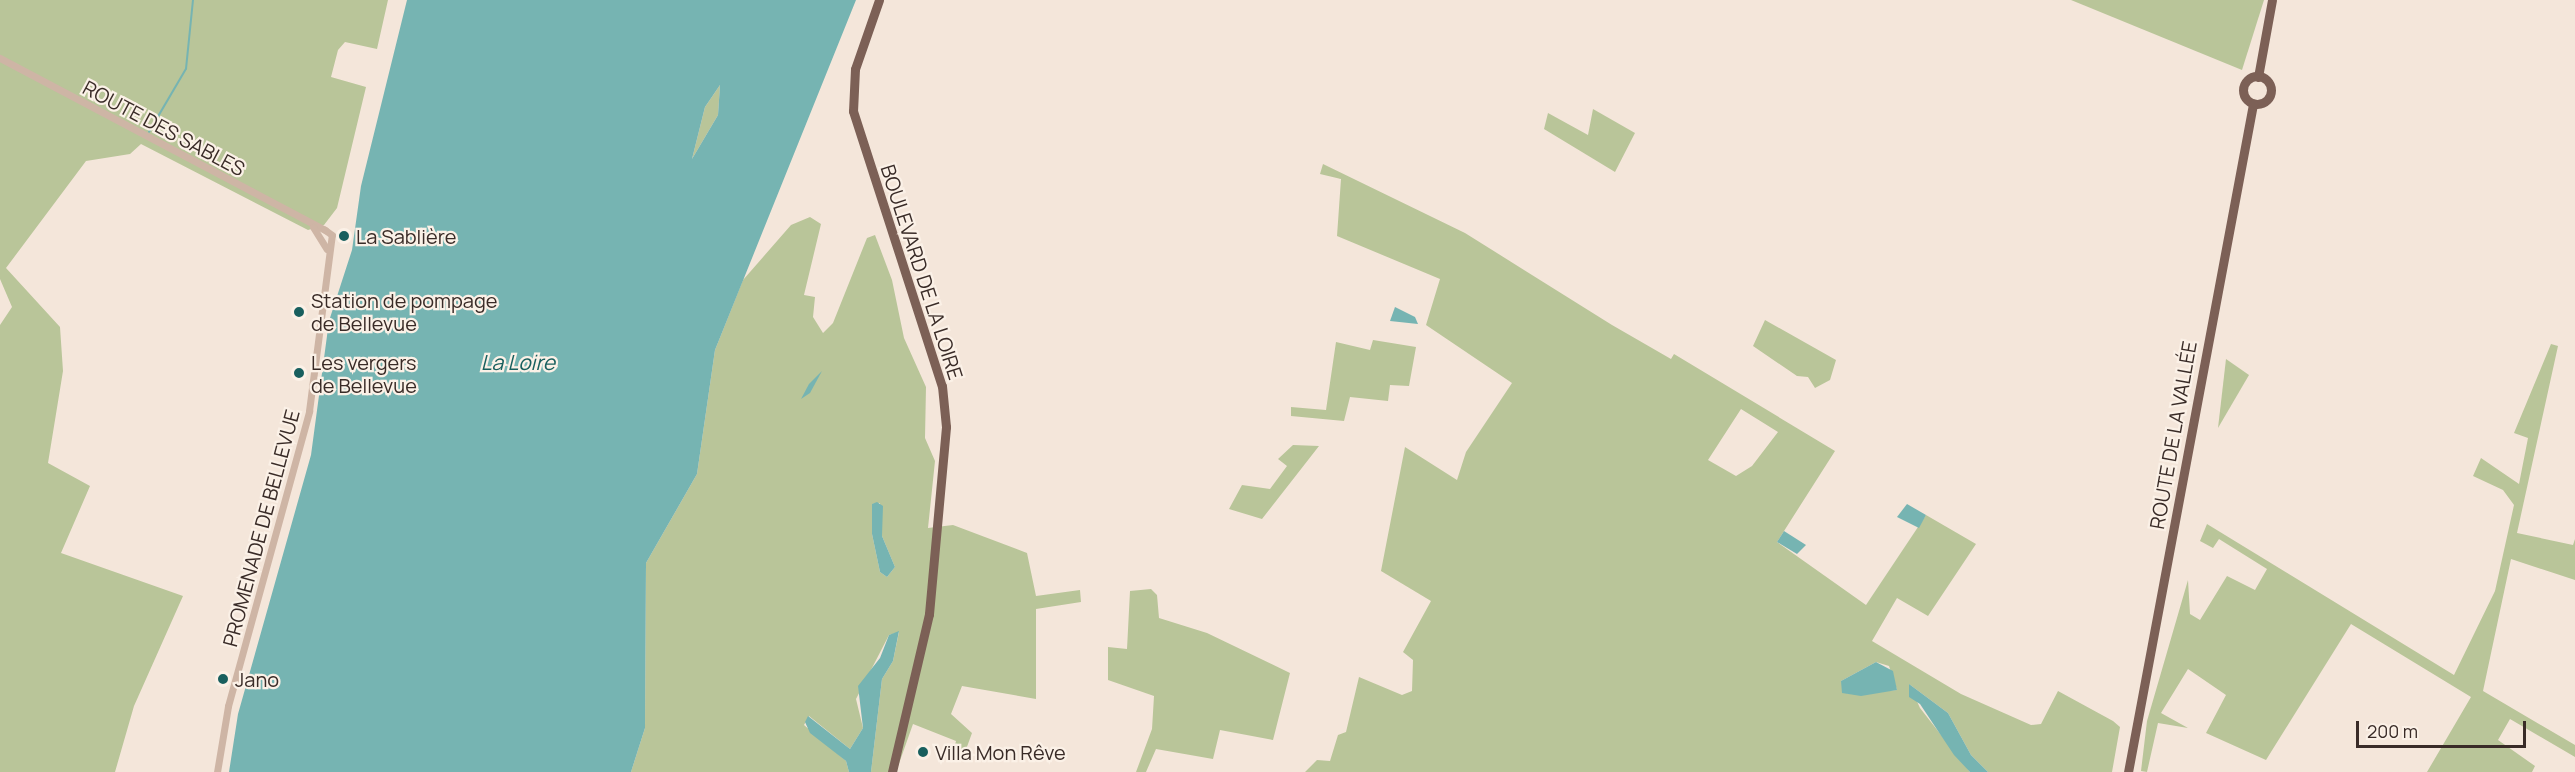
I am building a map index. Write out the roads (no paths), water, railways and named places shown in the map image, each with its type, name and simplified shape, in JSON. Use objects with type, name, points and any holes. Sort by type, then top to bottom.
[{"type":"main road","name":"BOULEVARD DE LA LOIRE","points":[[879,0],[855,69],[853,111],[942,386],[946,428],[929,614],[892,772]]},
{"type":"main road","points":[[2253,104],[2270,95],[2268,82],[2258,77],[2272,0]]},
{"type":"main road","name":"ROUTE DE LA VALLÉE","points":[[2128,772],[2253,104],[2243,90],[2258,77]]},
{"type":"street","name":"ROUTE DES SABLES","points":[[0,58],[326,235]]},
{"type":"street","name":"PROMENADE DE BELLEVUE","points":[[217,772],[228,706],[306,428],[328,254],[326,235]]},
{"type":"water","name":"La Loire","points":[[407,0],[856,0],[715,350],[697,474],[646,563],[645,728],[631,772],[229,772],[238,714],[311,455],[329,321],[352,250],[361,186]],"holes":[[[720,85],[718,115],[692,159],[705,107]]]},
{"type":"water","points":[[1395,307],[1415,317],[1418,324],[1390,321]]},
{"type":"water","points":[[822,371],[810,393],[801,399],[809,384]]},
{"type":"water","points":[[877,502],[883,506],[882,536],[895,567],[887,577],[880,572],[872,534],[872,504]]},
{"type":"water","points":[[1907,504],[1926,515],[1919,528],[1897,517]]},
{"type":"water","points":[[1784,531],[1806,545],[1797,554],[1777,542]]},
{"type":"water","points":[[899,631],[893,661],[882,679],[871,772],[849,772],[846,761],[810,733],[805,722],[808,716],[850,749],[863,728],[858,686],[880,658],[889,635]]},
{"type":"water","points":[[1876,662],[1893,671],[1897,690],[1861,696],[1842,693],[1841,681]]},
{"type":"water","points":[[1909,684],[1948,713],[1971,755],[1988,772],[1970,772],[1954,755],[1920,704],[1909,697]]},
{"type":"waterway","points":[[149,132],[186,69],[193,0]]},
{"type":"place","name":"La Sablière","points":[[344,236]]},
{"type":"place","name":"Station de pompage de Bellevue","points":[[299,312]]},
{"type":"place","name":"Les vergers de Bellevue","points":[[299,373]]},
{"type":"place","name":"Jano","points":[[223,679]]},
{"type":"place","name":"Villa Mon Rêve","points":[[923,752]]}]
